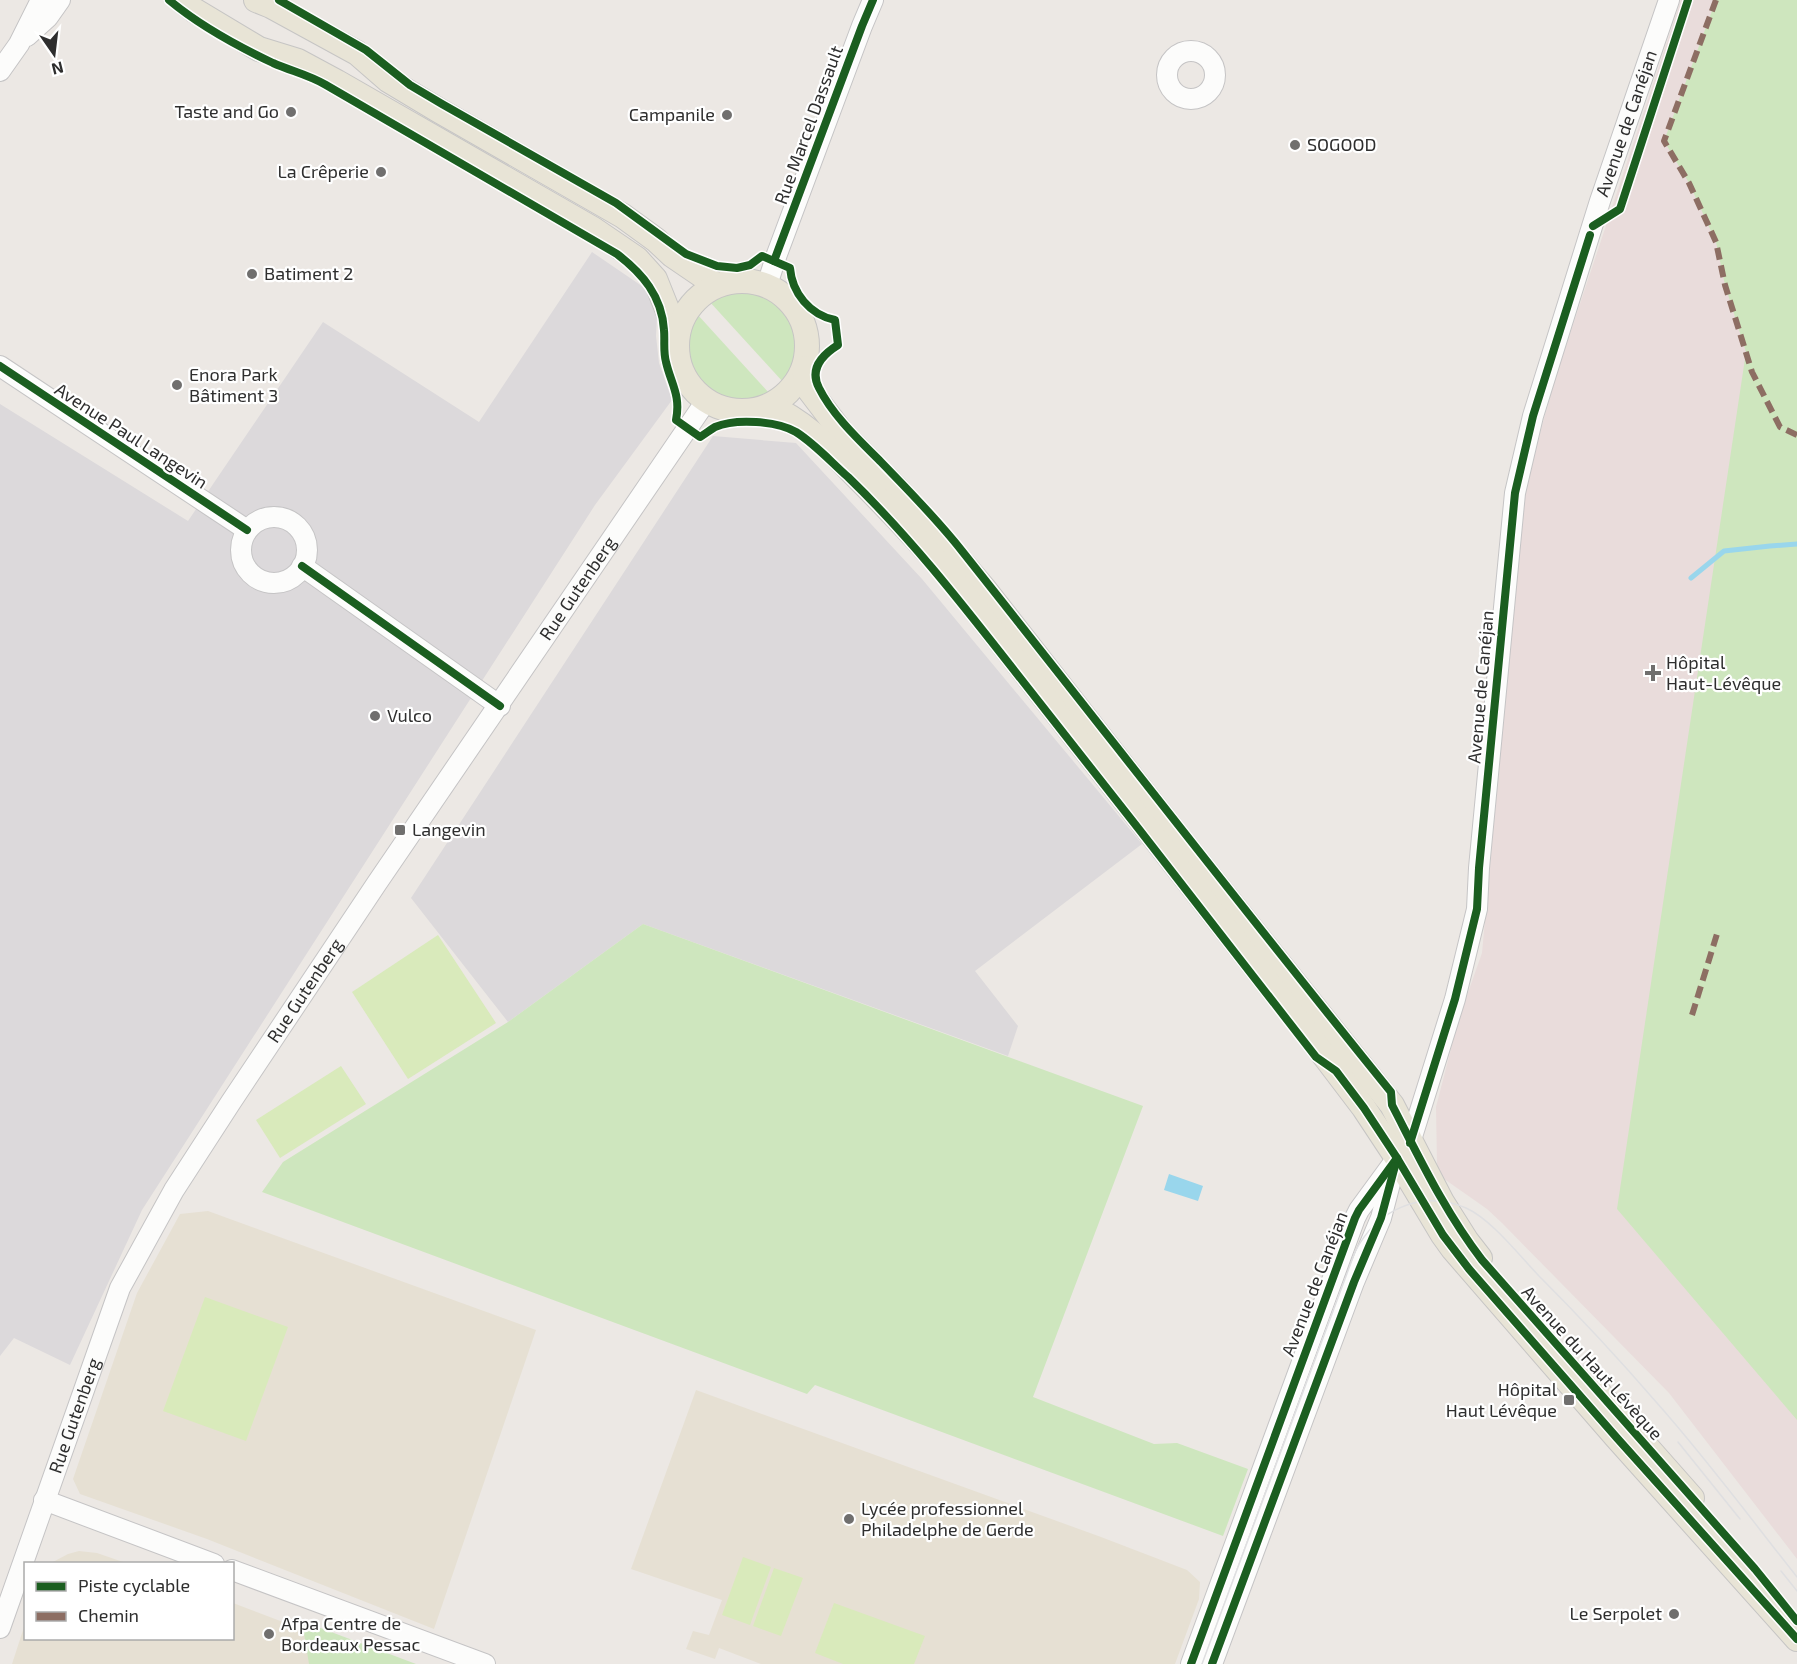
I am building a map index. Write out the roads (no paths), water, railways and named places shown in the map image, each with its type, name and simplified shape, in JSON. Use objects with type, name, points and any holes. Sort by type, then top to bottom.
[{"type":"main road","points":[[181,0],[259,49],[298,61],[337,82],[592,229],[637,259],[655,279],[677,334]]},
{"type":"main road","points":[[256,0],[357,54],[392,83],[623,216],[672,255],[716,285]]},
{"type":"main road","points":[[742,280],[767,285],[786,298],[800,315],[807,337],[804,368],[788,393],[769,406],[747,412],[726,410],[706,401],[691,389],[681,372],[676,353],[677,334],[683,315],[695,298],[716,285],[742,280]]},
{"type":"main road","name":"Avenue du Haut Lévèque","points":[[804,368],[807,387],[842,433],[910,503],[985,590],[1392,1106],[1403,1151],[1443,1236],[1469,1269],[1617,1438],[1797,1639]]},
{"type":"main road","name":"Avenue du Haut Lévèque","points":[[769,406],[808,429],[892,512],[951,578],[1364,1108],[1403,1151],[1482,1260],[1755,1569],[1797,1621]]},
{"type":"street","points":[[0,71],[19,44],[41,0]]},
{"type":"street","points":[[19,44],[48,17],[60,0]]},
{"type":"street","name":"Rue Marcel Dassault","points":[[767,285],[873,0]]},
{"type":"street","name":"Avenue de Canéjan","points":[[1212,1664],[1354,1282],[1381,1218],[1455,999],[1477,909],[1515,493],[1537,405],[1598,209],[1669,0]]},
{"type":"street","name":"Avenue Paul Langevin","points":[[0,366],[247,530]]},
{"type":"street","name":"Rue Gutenberg","points":[[0,1628],[120,1288],[174,1190],[257,1062],[706,401]]},
{"type":"street","points":[[275,517],[295,524],[306,544],[306,555],[296,575],[276,583],[255,578],[242,561],[240,550],[247,530],[255,522],[264,518],[275,517]]},
{"type":"street","points":[[302,566],[500,706]]},
{"type":"street","name":"Avenue de Canéjan","points":[[1191,1664],[1355,1218],[1403,1151]]},
{"type":"street","points":[[44,1500],[211,1562]]},
{"type":"street","points":[[234,1571],[485,1664]]},
{"type":"water","points":[[1169,1174],[1203,1186],[1198,1201],[1164,1190]]},
{"type":"waterway","points":[[1691,578],[1724,551],[1797,544]]},
{"type":"tram line","points":[[1202,1664],[1355,1252],[1364,1237],[1387,1215],[1417,1202],[1433,1201],[1466,1208],[1495,1229],[1599,1338],[1675,1424],[1797,1577]]},
{"type":"tram line","points":[[1678,1442],[1740,1519]]},
{"type":"tram line","points":[[1781,1571],[1797,1591]]},
{"type":"place","name":"Taste and Go","points":[[291,112]]},
{"type":"place","name":"Campanile","points":[[727,115]]},
{"type":"place","name":"SOGOOD","points":[[1295,145]]},
{"type":"place","name":"La Crêperie","points":[[381,172]]},
{"type":"place","name":"Batiment 2","points":[[252,274]]},
{"type":"place","name":"Enora Park Bâtiment 3","points":[[177,385]]},
{"type":"place","name":"Hôpital Haut-Lévêque","points":[[1653,673]]},
{"type":"place","name":"Vulco","points":[[375,716]]},
{"type":"place","name":"Langevin","points":[[400,830]]},
{"type":"place","name":"Hôpital Haut Lévêque","points":[[1569,1400]]},
{"type":"place","name":"Lycée professionnel Philadelphe de Gerde","points":[[849,1519]]},
{"type":"place","name":"Le Serpolet","points":[[1674,1614]]},
{"type":"place","name":"Afpa Centre de Bordeaux Pessac","points":[[269,1634]]}]
